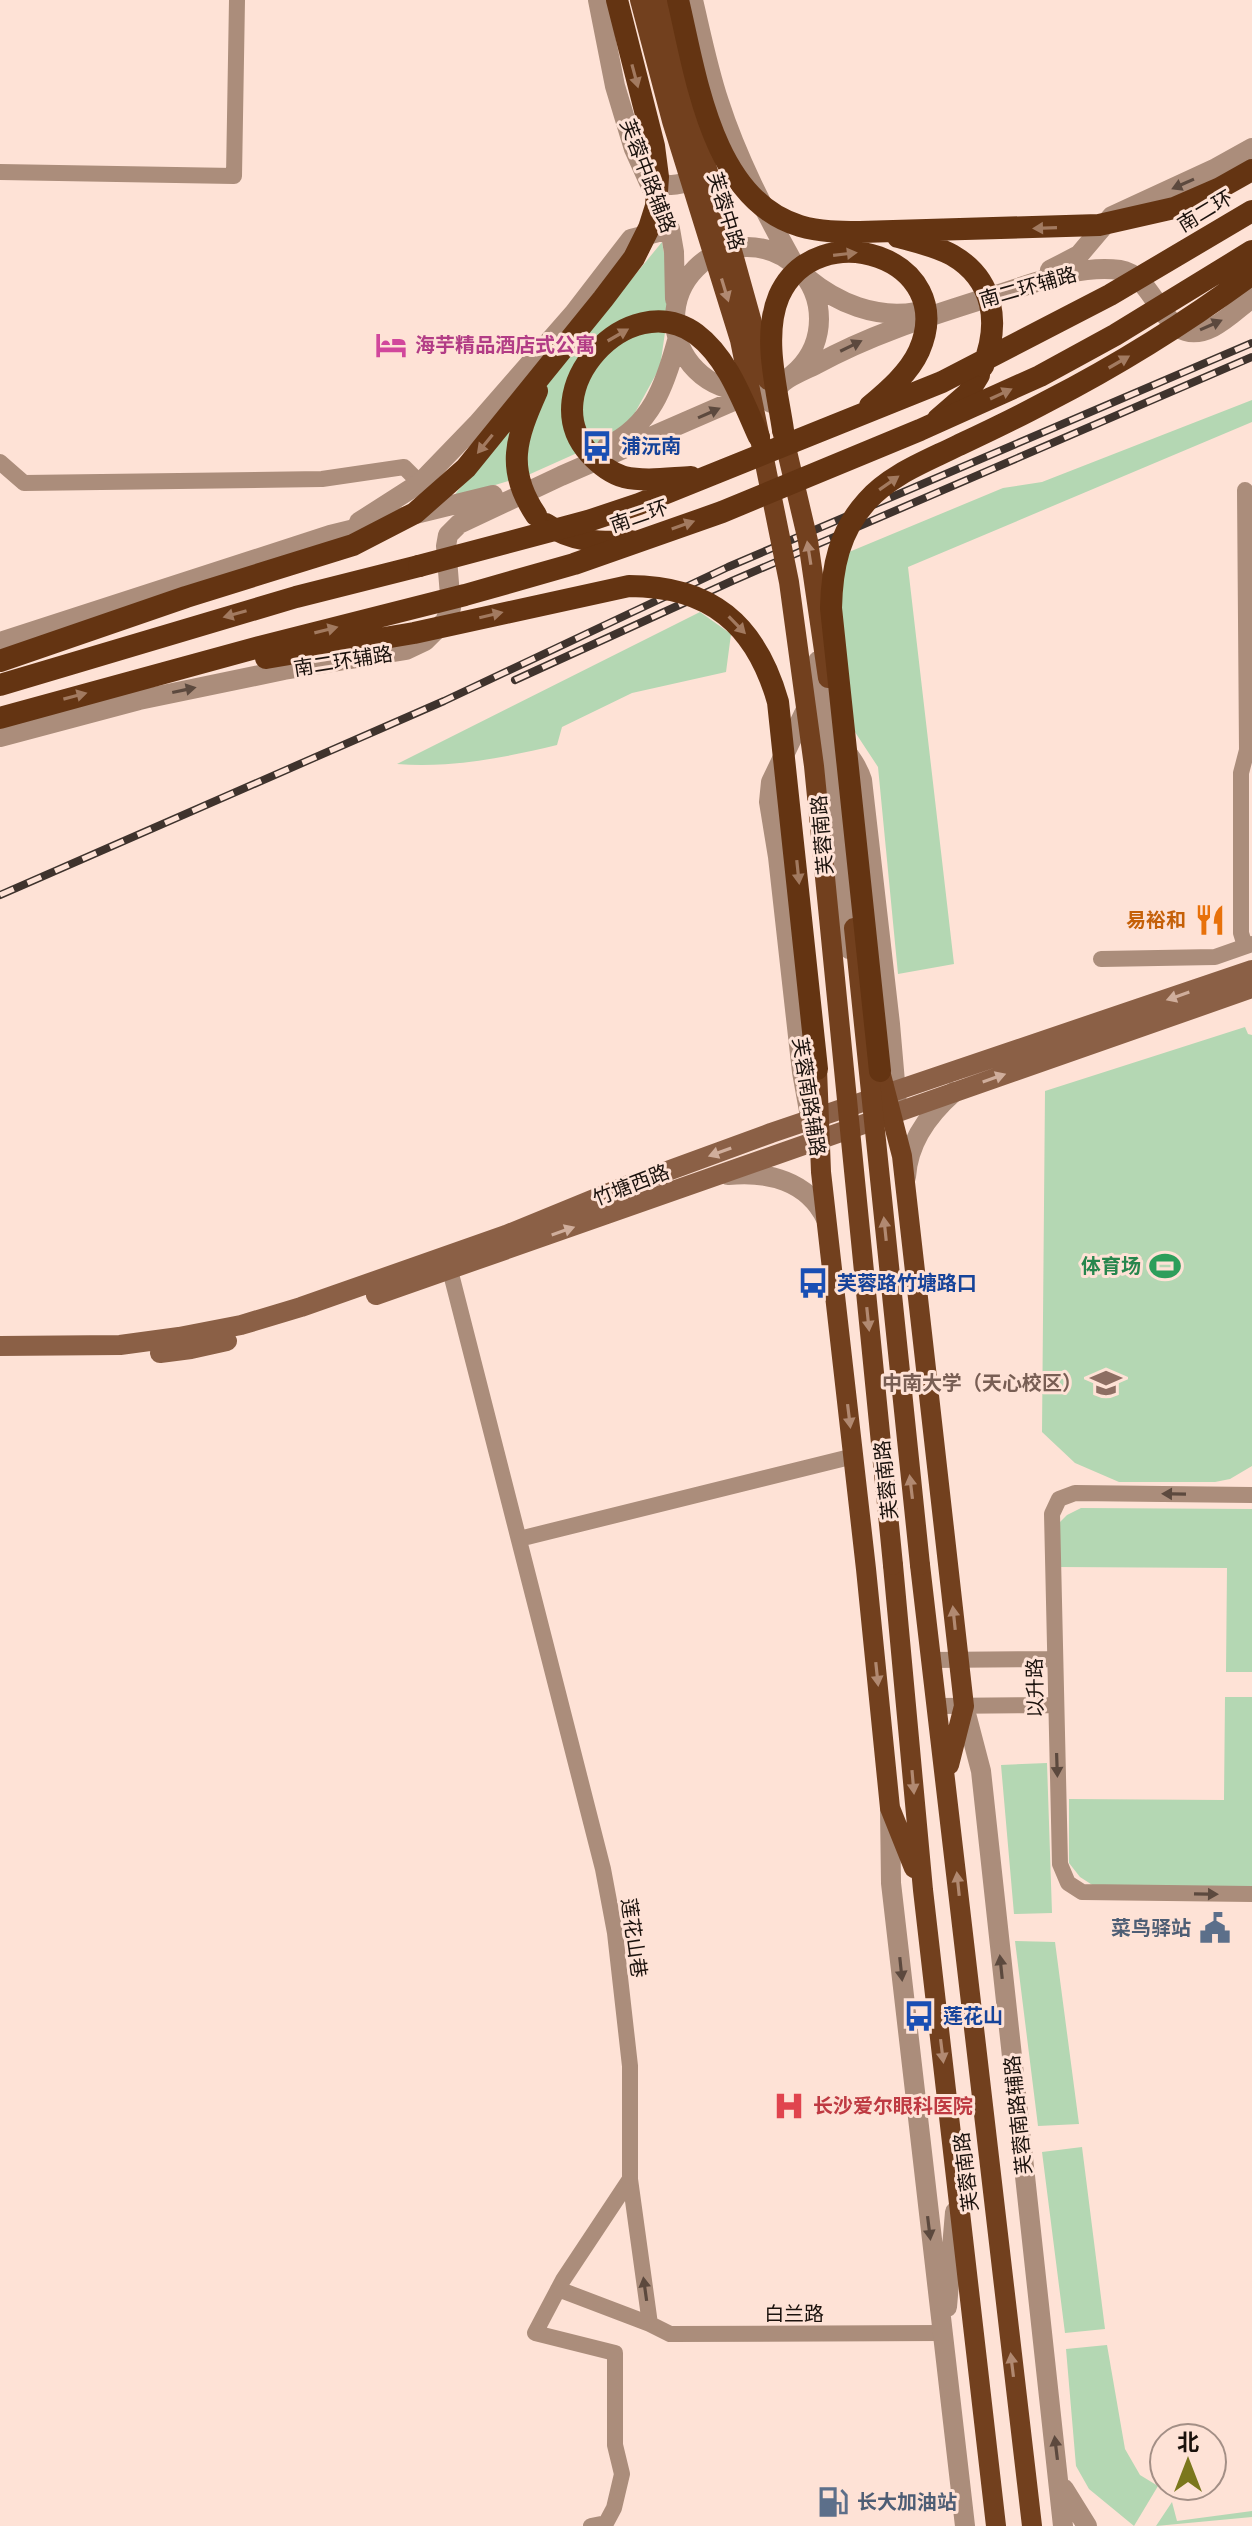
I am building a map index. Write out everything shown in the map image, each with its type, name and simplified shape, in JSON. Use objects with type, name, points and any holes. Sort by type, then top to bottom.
[{"type":"highway","points":[[0,661],[186,597],[353,545],[415,513],[466,468],[634,258],[649,228],[656,206],[658,177],[654,146],[617,0]]},
{"type":"highway","points":[[678,0],[708,115],[722,155],[735,179],[757,202],[778,217],[821,231],[1099,225],[1174,208],[1252,170]]},
{"type":"highway","name":"南二环","points":[[0,685],[296,597],[588,521],[716,474],[942,382],[1058,324],[1252,211]]},
{"type":"highway","points":[[860,232],[892,235],[950,254],[975,274],[992,311],[990,348],[979,375],[968,393],[944,415],[920,430]]},
{"type":"highway","name":"南二环","points":[[0,718],[574,564],[722,512],[920,430],[1040,376],[1115,335],[1252,251]]},
{"type":"highway","points":[[770,427],[772,337],[779,296],[803,267],[845,252],[864,252],[883,256],[912,279],[924,312],[924,336],[918,354],[904,373],[869,408],[846,422]]},
{"type":"highway","points":[[886,1085],[831,608],[839,546],[849,523],[884,485],[1145,347],[1252,274]]},
{"type":"highway","points":[[716,474],[626,477],[608,470],[584,447],[572,423],[571,401],[587,361],[603,343],[644,322],[664,320],[696,334],[722,362],[770,427]]},
{"type":"highway","points":[[555,358],[526,416],[516,450],[515,464],[520,489],[536,515],[567,536],[587,541],[640,540]]},
{"type":"highway","points":[[139,679],[399,636],[629,586],[659,586],[705,601],[743,630],[759,652],[771,676],[778,702],[817,1069]]},
{"type":"main road","name":"芙蓉中路","points":[[640,0],[672,121],[770,427]]},
{"type":"main road","name":"芙蓉中路","points":[[658,0],[679,84],[726,229],[770,427]]},
{"type":"main road","name":"芙蓉南路","points":[[770,427],[809,724],[923,1890],[996,2526]]},
{"type":"main road","name":"芙蓉南路","points":[[770,427],[808,541],[835,730],[920,1565],[1032,2526]]},
{"type":"main road","name":"竹塘西路","points":[[0,1357],[133,1356],[191,1349],[323,1313],[891,1114],[953,1082],[1252,970]]},
{"type":"main road","name":"竹塘西路","points":[[0,1346],[120,1345],[241,1325],[506,1235],[621,1188],[771,1133],[886,1085],[953,1082],[1252,988]]},
{"type":"main road","points":[[817,1069],[821,1172],[890,1808],[923,1890]]},
{"type":"main road","points":[[886,1085],[902,1156],[964,1706],[946,1777]]},
{"type":"street","points":[[0,172],[234,176],[237,0]]},
{"type":"street","name":"芙蓉中路辅路","points":[[598,0],[615,86],[641,168],[670,229],[674,252],[675,307]]},
{"type":"street","points":[[693,0],[707,61],[743,165],[815,293],[819,310],[817,335],[808,359],[783,382],[772,399],[770,427]]},
{"type":"street","points":[[641,168],[653,182],[664,186],[715,175],[730,160],[730,132]]},
{"type":"street","name":"南二环辅路","points":[[800,271],[821,289],[860,308],[879,314],[914,313],[1060,267],[1079,255],[1112,216],[1204,175],[1252,148]]},
{"type":"street","points":[[330,535],[373,515],[420,483],[477,424],[574,313],[631,239],[670,229]]},
{"type":"street","points":[[783,382],[747,392],[715,384],[699,374],[686,359],[677,341],[675,307],[682,286],[695,269],[712,255],[733,248],[754,247],[776,253],[800,271]]},
{"type":"street","name":"南二环辅路","points":[[783,382],[855,343],[889,329],[1079,272],[1131,273],[1145,284],[1162,314],[1184,330],[1201,331],[1214,327],[1252,298]]},
{"type":"street","points":[[0,642],[330,535],[497,494],[616,442],[651,411],[663,390],[677,341]]},
{"type":"street","points":[[747,392],[759,405],[770,427]]},
{"type":"street","name":"南二环辅路","points":[[0,737],[139,700],[284,670],[406,650],[436,632],[451,608],[446,546],[448,535],[459,524],[747,392]]},
{"type":"street","points":[[0,462],[24,483],[322,479],[404,467],[420,483]]},
{"type":"street","points":[[1101,959],[1215,957],[1248,945],[1241,933],[1241,773],[1247,750],[1245,490]]},
{"type":"street","name":"芙蓉南路辅路","points":[[819,1111],[847,1080],[850,1054],[803,588],[826,716],[860,1052],[863,1066],[886,1085]]},
{"type":"street","name":"芙蓉南路辅路","points":[[813,694],[771,782],[769,802],[819,1111]]},
{"type":"street","name":"芙蓉南路辅路","points":[[826,716],[834,734],[852,757],[862,780],[886,1085]]},
{"type":"street","points":[[906,1193],[906,1171],[916,1141],[953,1082]]},
{"type":"street","points":[[720,1176],[753,1174],[781,1178],[812,1198],[826,1219]]},
{"type":"street","name":"莲花山巷","points":[[450,1270],[603,1869],[615,1933],[630,2066],[630,2179],[650,2324]]},
{"type":"street","points":[[519,1539],[854,1456]]},
{"type":"street","name":"以升路","points":[[1252,1495],[1075,1493],[1059,1499],[1052,1514],[1060,1864],[1068,1883],[1082,1892],[1252,1894]]},
{"type":"street","points":[[932,1660],[1054,1659]]},
{"type":"street","points":[[938,1706],[1055,1705]]},
{"type":"street","name":"芙蓉南路辅路","points":[[964,1706],[981,1771],[1063,2526]]},
{"type":"street","points":[[890,1808],[891,1883],[962,2504],[962,2526]]},
{"type":"street","points":[[591,2526],[606,2523],[614,2508],[622,2474],[615,2445],[615,2353],[535,2333],[558,2289],[630,2179]]},
{"type":"street","points":[[942,2342],[958,2184]]},
{"type":"street","name":"白兰路","points":[[558,2289],[670,2334],[942,2342]]},
{"type":"street","points":[[1059,2480],[1087,2526]]},
{"type":"green space","points":[[662,242],[671,291],[660,367],[631,420],[595,445],[528,475],[452,498]]},
{"type":"green space","points":[[1252,400],[1252,422],[908,567],[954,964],[898,974],[878,767],[853,729],[841,620],[842,582],[849,552],[1003,488],[1042,482]]},
{"type":"green space","points":[[700,612],[731,634],[726,672],[632,693],[562,727],[557,745],[477,761],[438,765],[397,764]]},
{"type":"green space","name":"体育场","points":[[1245,1027],[1252,1035],[1252,1466],[1230,1479],[1215,1482],[1119,1482],[1075,1463],[1042,1432],[1045,1091]]},
{"type":"green space","points":[[1081,1508],[1252,1509],[1252,1672],[1226,1672],[1227,1568],[1059,1567],[1059,1523]]},
{"type":"green space","points":[[1225,1697],[1252,1697],[1252,1888],[1097,1888],[1080,1877],[1069,1863],[1069,1799],[1224,1800]]},
{"type":"green space","points":[[1047,1763],[1052,1913],[1014,1914],[1001,1765]]},
{"type":"green space","points":[[1015,1941],[1055,1942],[1079,2124],[1038,2126]]},
{"type":"green space","points":[[1082,2147],[1105,2329],[1065,2333],[1042,2152]]},
{"type":"green space","points":[[1107,2345],[1125,2449],[1140,2475],[1148,2480],[1148,2502],[1134,2526],[1089,2489],[1076,2466],[1066,2349]]},
{"type":"green space","points":[[1172,2502],[1177,2521],[1252,2511],[1252,2517],[1156,2526]]},
{"type":"railway","points":[[0,895],[444,701],[728,567],[1252,343]]},
{"type":"railway","points":[[515,680],[732,581],[1252,357]]},
{"type":"place","name":"海芋精品酒店式公寓","points":[[391,345]]},
{"type":"place","name":"浦沅南","points":[[597,446]]},
{"type":"place","name":"易裕和","points":[[1210,920]]},
{"type":"place","name":"体育场","points":[[1165,1266]]},
{"type":"place","name":"芙蓉路竹塘路口","points":[[813,1283]]},
{"type":"place","name":"中南大学（天心校区）","points":[[1106,1383]]},
{"type":"place","name":"菜鸟驿站","points":[[1215,1928]]},
{"type":"place","name":"莲花山","points":[[919,2016]]},
{"type":"place","name":"长沙爱尔眼科医院","points":[[789,2106]]},
{"type":"place","name":"长大加油站","points":[[833,2502]]}]
